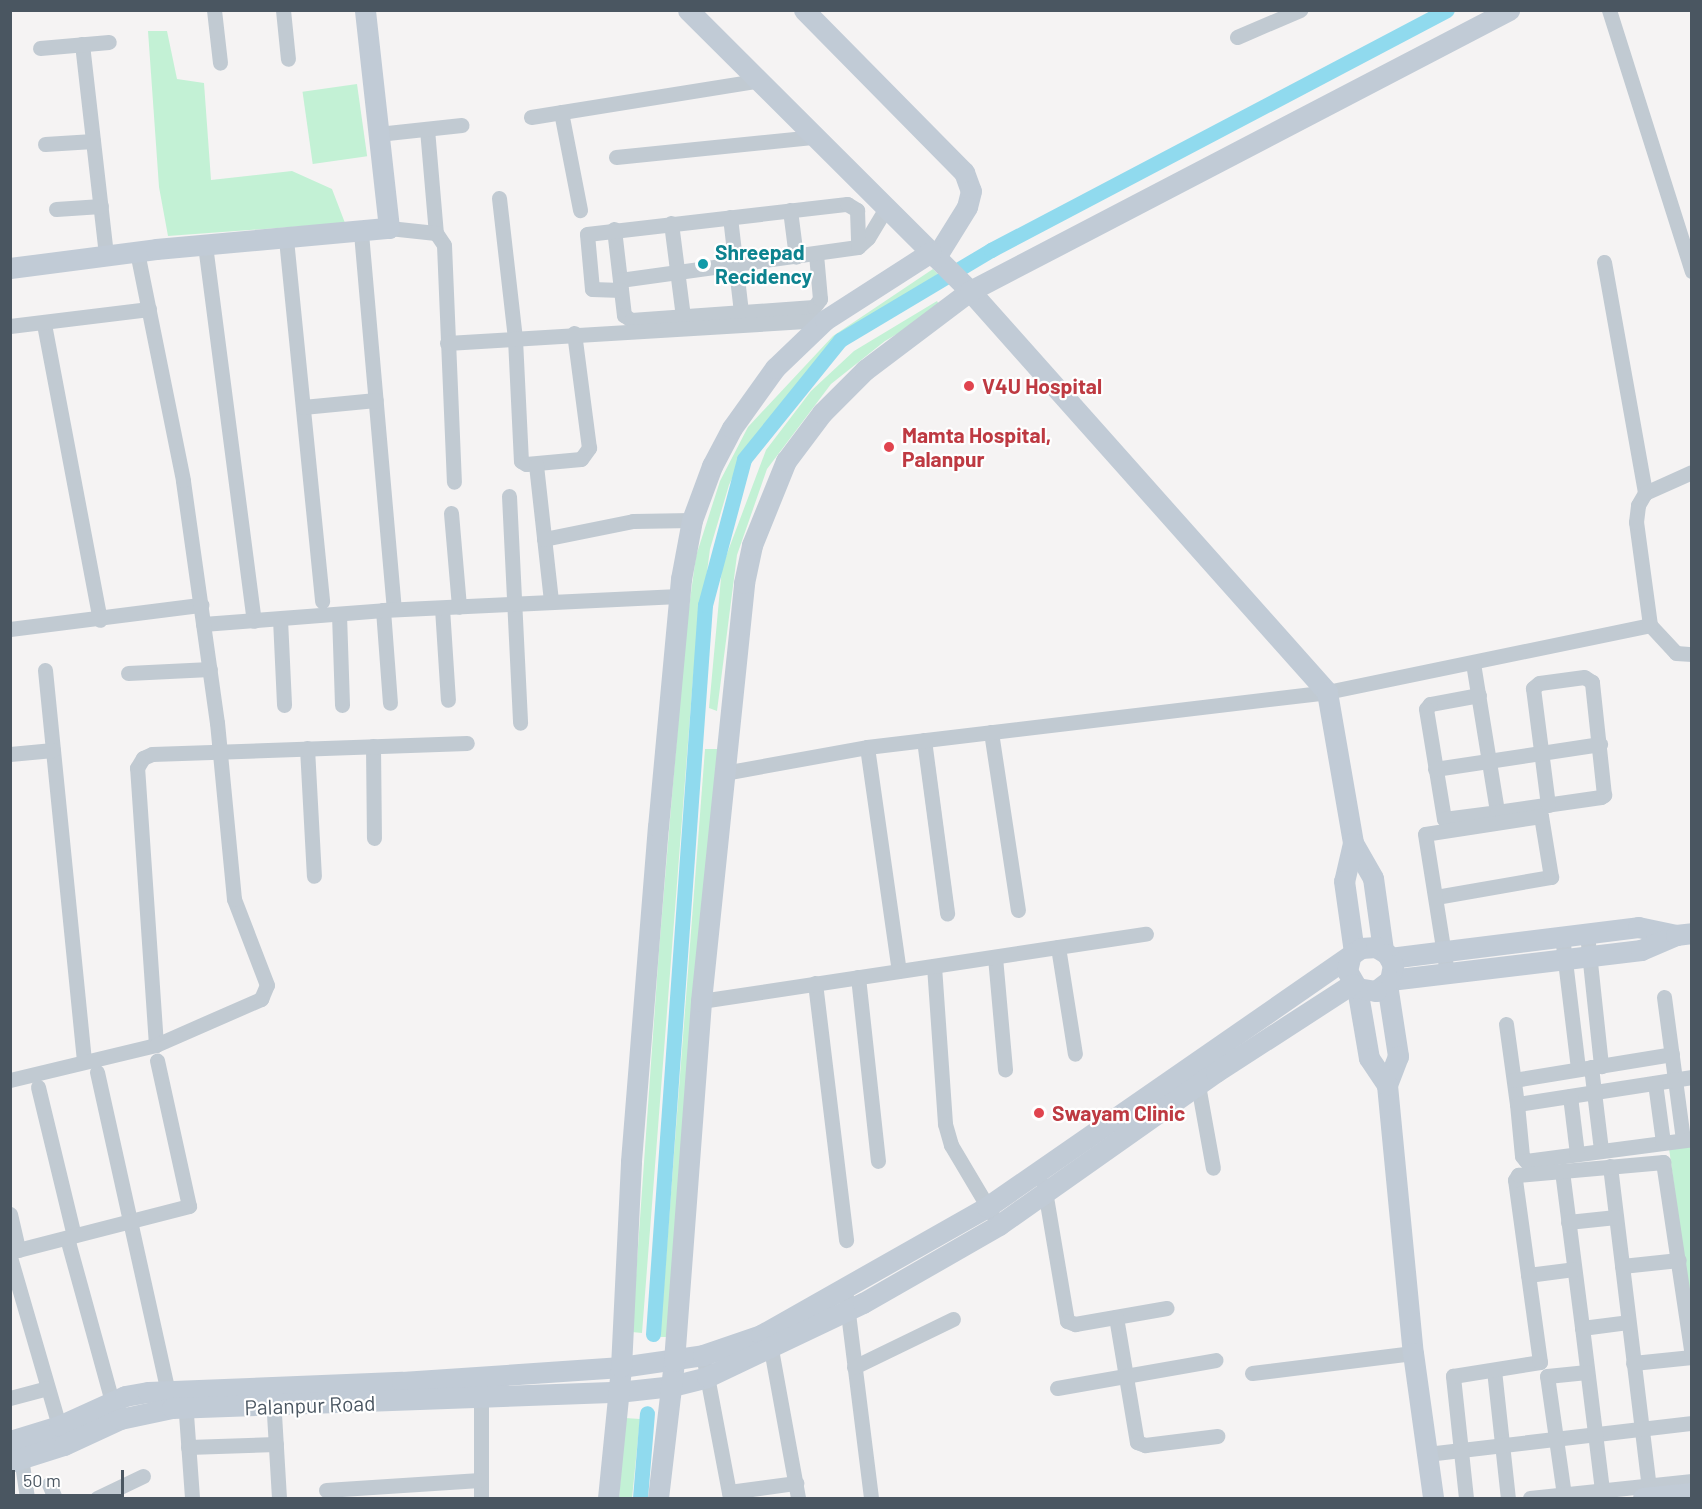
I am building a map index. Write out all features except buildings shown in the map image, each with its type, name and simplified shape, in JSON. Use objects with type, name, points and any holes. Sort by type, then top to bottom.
[{"type":"street","points":[[214,10],[220,63]]},
{"type":"street","points":[[283,10],[288,59]]},
{"type":"street","points":[[365,10],[389,228]]},
{"type":"street","points":[[688,10],[756,81],[949,271],[1327,692],[1353,843],[1373,878],[1387,954],[1398,1056],[1387,1085],[1413,1353],[1433,1498]]},
{"type":"street","points":[[658,1498],[672,1386],[701,1001],[744,583],[752,545],[786,461],[822,413],[857,378],[949,271],[971,191],[964,172],[804,10]]},
{"type":"street","points":[[1237,37],[1300,10]]},
{"type":"street","points":[[447,343],[574,333],[825,320],[949,271],[1509,10]]},
{"type":"street","points":[[1609,10],[1692,270]]},
{"type":"street","points":[[40,48],[109,42]]},
{"type":"street","points":[[82,44],[106,256]]},
{"type":"street","points":[[531,117],[756,81]]},
{"type":"street","points":[[561,112],[580,210]]},
{"type":"street","points":[[378,134],[462,124]]},
{"type":"street","points":[[427,129],[436,233],[444,245],[454,482]]},
{"type":"street","points":[[616,157],[812,137]]},
{"type":"street","points":[[45,144],[93,141]]},
{"type":"street","points":[[499,198],[515,339],[520,461],[536,465],[581,459],[589,448],[574,333]]},
{"type":"street","points":[[858,247],[857,210],[852,205],[614,229],[587,234],[590,285],[596,291],[677,272],[858,247],[868,238],[886,208]]},
{"type":"street","points":[[56,209],[100,206]]},
{"type":"street","points":[[790,210],[796,257]]},
{"type":"street","points":[[730,217],[741,312]]},
{"type":"street","points":[[671,223],[683,317]]},
{"type":"street","points":[[10,268],[137,252],[361,233],[389,228],[436,233]]},
{"type":"street","points":[[614,229],[624,315],[631,320],[818,304],[816,254]]},
{"type":"street","points":[[361,233],[376,400],[388,606],[390,703]]},
{"type":"street","points":[[286,239],[322,601]]},
{"type":"street","points":[[205,245],[254,621]]},
{"type":"street","points":[[10,1080],[84,1061],[156,1052],[261,999],[266,993],[267,985],[234,899],[220,751],[183,480],[137,252]]},
{"type":"street","points":[[1604,262],[1645,493],[1636,522],[1650,624],[1676,653],[1692,654]]},
{"type":"street","points":[[10,326],[44,324],[149,309]]},
{"type":"street","points":[[608,1498],[621,1367],[632,1149],[679,596],[692,520],[712,466],[732,428],[776,368],[825,320]]},
{"type":"street","points":[[44,324],[100,620]]},
{"type":"street","points":[[303,406],[376,400]]},
{"type":"street","points":[[536,465],[551,601]]},
{"type":"street","points":[[1645,493],[1692,472]]},
{"type":"street","points":[[509,496],[512,604],[520,723]]},
{"type":"street","points":[[451,513],[459,607]]},
{"type":"street","points":[[544,539],[633,521],[692,520]]},
{"type":"street","points":[[203,624],[339,614],[388,606],[442,608],[679,596]]},
{"type":"street","points":[[10,629],[100,620],[201,605]]},
{"type":"street","points":[[442,608],[448,700]]},
{"type":"street","points":[[339,614],[342,705]]},
{"type":"street","points":[[280,619],[284,705]]},
{"type":"street","points":[[724,774],[867,747],[1327,692],[1650,624]]},
{"type":"street","points":[[1473,663],[1497,812]]},
{"type":"street","points":[[128,673],[210,669]]},
{"type":"street","points":[[45,670],[84,1061]]},
{"type":"street","points":[[1479,695],[1427,706],[1443,818],[1548,805],[1604,795],[1600,744],[1590,679],[1539,683],[1533,688],[1548,805]]},
{"type":"street","points":[[991,732],[1018,910]]},
{"type":"street","points":[[924,740],[947,913]]},
{"type":"street","points":[[13,1253],[189,1206],[156,1052],[137,768],[152,754],[467,743]]},
{"type":"street","points":[[1435,769],[1600,744]]},
{"type":"street","points":[[373,746],[374,838]]},
{"type":"street","points":[[867,747],[899,971]]},
{"type":"street","points":[[307,748],[314,876]]},
{"type":"street","points":[[10,754],[53,750]]},
{"type":"street","points":[[1436,897],[1551,877],[1541,816],[1425,834],[1447,974]]},
{"type":"street","points":[[1353,843],[1344,881],[1352,955],[1347,971],[1355,986],[1369,1058],[1387,1085]]},
{"type":"street","points":[[481,1498],[481,1388],[703,1355],[761,1335],[845,1289],[999,1225],[1046,1195],[1207,1053],[1368,946],[1387,954],[1445,952],[1638,927],[1684,934]]},
{"type":"street","points":[[701,1001],[1146,934]]},
{"type":"street","points":[[1587,934],[1595,1013],[1590,1068]]},
{"type":"street","points":[[933,1251],[987,1207],[1042,1171],[1198,1085],[1355,986],[1376,991],[1389,982],[1641,950],[1684,934]]},
{"type":"street","points":[[1562,936],[1571,1016],[1590,1068],[1601,1150]]},
{"type":"street","points":[[1058,947],[1076,1054]]},
{"type":"street","points":[[995,957],[1005,1071]]},
{"type":"street","points":[[933,966],[945,1124],[951,1145],[999,1225]]},
{"type":"street","points":[[858,976],[878,1161]]},
{"type":"street","points":[[815,983],[846,1240]]},
{"type":"street","points":[[1506,1024],[1524,1160],[1687,1139],[1664,997]]},
{"type":"street","points":[[1571,1016],[1595,1013]]},
{"type":"street","points":[[1207,1053],[1216,1072]]},
{"type":"street","points":[[1514,1080],[1672,1054]]},
{"type":"street","points":[[96,1072],[130,1223],[177,1398],[188,1447],[192,1498]]},
{"type":"street","points":[[1517,1104],[1692,1077]]},
{"type":"street","points":[[1655,1083],[1663,1142]]},
{"type":"street","points":[[1198,1085],[1213,1168]]},
{"type":"street","points":[[38,1087],[70,1237],[112,1401]]},
{"type":"street","points":[[1570,1096],[1577,1154]]},
{"type":"street","points":[[1564,1495],[1547,1376],[1540,1362],[1515,1177],[1659,1161],[1666,1166],[1692,1356],[1633,1363]]},
{"type":"street","points":[[1610,1166],[1647,1494]]},
{"type":"street","points":[[1042,1171],[1067,1321],[1075,1324],[1167,1308]]},
{"type":"street","points":[[1562,1171],[1602,1490]]},
{"type":"street","points":[[10,1214],[13,1253],[47,1388],[62,1435],[112,1401],[177,1398],[272,1385],[402,1392]]},
{"type":"street","points":[[1568,1222],[1616,1217]]},
{"type":"street","name":"Palanpur Road","points":[[15,1451],[120,1419],[177,1398],[273,1407],[402,1392],[481,1388],[618,1392],[672,1386],[707,1377],[771,1349],[847,1311],[933,1251]]},
{"type":"street","points":[[1622,1266],[1679,1260]]},
{"type":"street","points":[[1528,1275],[1574,1269]]},
{"type":"street","points":[[845,1289],[871,1498]]},
{"type":"street","points":[[1116,1317],[1137,1442],[1145,1445],[1217,1436]]},
{"type":"street","points":[[854,1367],[953,1319]]},
{"type":"street","points":[[1582,1328],[1628,1323]]},
{"type":"street","points":[[703,1355],[729,1495],[797,1491],[771,1349]]},
{"type":"street","points":[[1252,1373],[1413,1353]]},
{"type":"street","points":[[1057,1388],[1216,1360]]},
{"type":"street","points":[[1466,1498],[1453,1376],[1540,1362]]},
{"type":"street","points":[[1494,1370],[1508,1498]]},
{"type":"street","points":[[1547,1376],[1587,1372]]},
{"type":"street","points":[[272,1385],[279,1498]]},
{"type":"street","points":[[10,1398],[47,1388]]},
{"type":"street","points":[[1427,1454],[1692,1423]]},
{"type":"street","points":[[188,1447],[276,1444]]},
{"type":"street","points":[[15,1451],[27,1498]]},
{"type":"street","points":[[98,1498],[143,1476]]},
{"type":"street","points":[[326,1490],[480,1480]]},
{"type":"street","points":[[1647,1494],[1692,1480]]},
{"type":"street","points":[[1530,1498],[1602,1490],[1647,1494],[1692,1492]]},
{"type":"green space","points":[[148,31],[167,31],[177,79],[204,83],[211,180],[292,171],[332,189],[345,223],[168,236],[159,187]]},
{"type":"green space","points":[[357,84],[367,156],[313,164],[303,92]]},
{"type":"green space","points":[[933,269],[938,274],[835,340],[745,450],[729,485],[710,549],[693,678],[642,1333],[632,1332],[659,950],[686,629],[696,556],[720,481],[748,427],[833,336]]},
{"type":"green space","points":[[937,301],[941,308],[885,341],[831,384],[767,469],[737,555],[717,711],[709,708],[722,567],[766,450],[811,391],[854,351]]},
{"type":"green space","points":[[705,749],[718,749],[669,1337],[660,1337]]},
{"type":"green space","points":[[1691,1146],[1691,1314],[1669,1148]]},
{"type":"green space","points":[[625,1418],[640,1419],[632,1498],[619,1498]]},
{"type":"waterway","points":[[653,1334],[705,605],[744,459],[840,340],[991,250],[1447,10]]},
{"type":"waterway","points":[[640,1498],[647,1413]]},
{"type":"place","name":"Shreepad Recidency","points":[[703,264]]},
{"type":"place","name":"V4U Hospital","points":[[969,386]]},
{"type":"place","name":"Mamta Hospital, Palanpur","points":[[889,447]]},
{"type":"place","name":"Swayam Clinic","points":[[1039,1113]]}]
